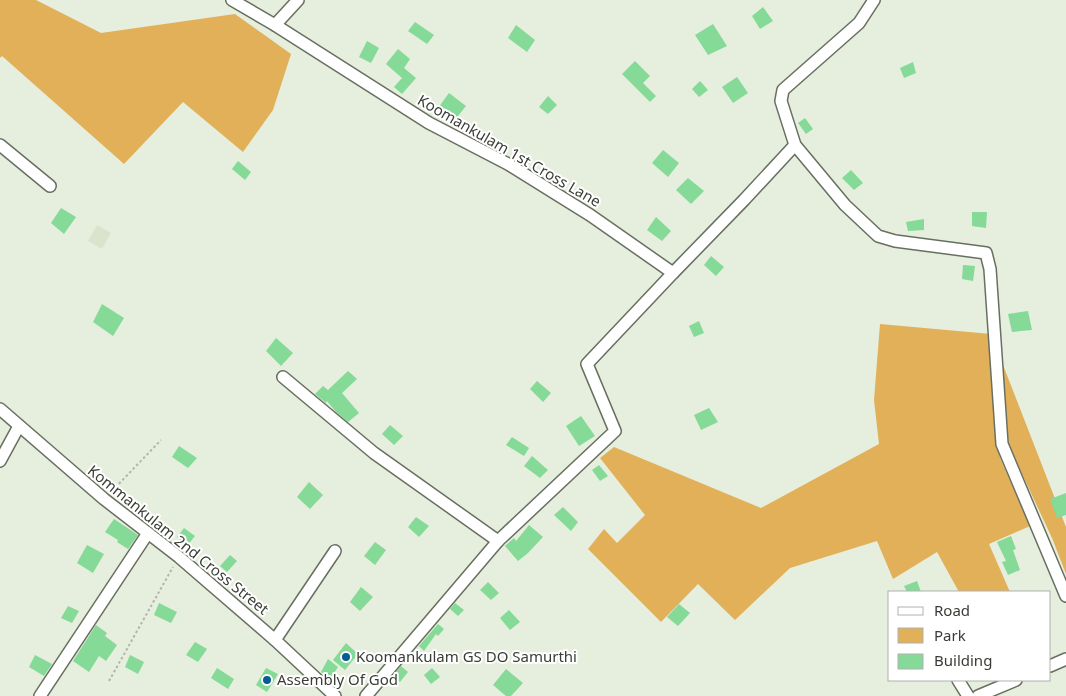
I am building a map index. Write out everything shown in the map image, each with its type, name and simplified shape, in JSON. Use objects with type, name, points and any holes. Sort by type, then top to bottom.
[{"type":"street","name":"Koomankulam 1st Cross Lane","points":[[232,0],[275,25],[429,123],[508,164],[590,215],[673,273]]},
{"type":"street","points":[[275,25],[298,0]]},
{"type":"street","points":[[874,0],[859,23],[784,90],[781,101],[795,144],[845,205],[878,236],[895,241],[986,253],[990,269],[1002,444],[1066,596]]},
{"type":"street","points":[[366,696],[498,540],[614,431],[587,364],[795,144]]},
{"type":"street","points":[[0,145],[50,186]]},
{"type":"street","points":[[283,377],[374,453],[498,540]]},
{"type":"street","name":"Kommankulam 2nd Cross Street","points":[[0,409],[104,499],[178,557],[275,640],[335,696]]},
{"type":"street","points":[[0,460],[19,426]]},
{"type":"street","points":[[40,696],[148,533]]},
{"type":"street","points":[[275,640],[335,550]]},
{"type":"street","points":[[1051,666],[1066,659]]},
{"type":"street","points":[[959,681],[968,696]]},
{"type":"street","points":[[978,696],[1014,681]]},
{"type":"path","points":[[104,499],[161,440]]},
{"type":"path","points":[[109,681],[178,557]]},
{"type":"shaded area","points":[[97,225],[111,233],[102,249],[88,241]]},
{"type":"green space","points":[[0,0],[36,0],[101,33],[235,14],[291,54],[273,110],[243,152],[183,102],[124,164],[2,56],[0,58]]},
{"type":"green space","points":[[880,324],[991,334],[1066,527],[1066,574],[1052,538],[994,414],[1000,458],[1030,526],[989,544],[1010,591],[958,591],[937,552],[893,579],[877,541],[790,568],[735,620],[698,584],[661,622],[588,549],[604,529],[617,543],[645,515],[600,458],[614,447],[761,508],[879,444],[874,400]]},
{"type":"building","points":[[763,7],[773,21],[760,29],[752,16]]},
{"type":"building","points":[[415,22],[434,35],[427,44],[408,31]]},
{"type":"building","points":[[713,24],[727,46],[708,55],[695,35]]},
{"type":"building","points":[[516,25],[535,40],[527,52],[508,38]]},
{"type":"building","points":[[367,41],[379,48],[371,63],[359,57]]},
{"type":"building","points":[[398,49],[410,59],[404,68],[416,78],[402,94],[394,87],[402,78],[386,64]]},
{"type":"building","points":[[635,61],[650,76],[643,83],[656,96],[650,102],[622,74]]},
{"type":"building","points":[[913,62],[916,73],[904,78],[900,68]]},
{"type":"building","points":[[737,77],[748,93],[733,103],[722,87]]},
{"type":"building","points":[[700,81],[708,90],[699,97],[692,89]]},
{"type":"building","points":[[449,93],[466,106],[454,121],[438,108]]},
{"type":"building","points":[[548,96],[557,105],[548,114],[539,107]]},
{"type":"building","points":[[805,118],[813,129],[806,134],[798,123]]},
{"type":"building","points":[[663,150],[679,163],[668,177],[652,163]]},
{"type":"building","points":[[238,161],[251,172],[245,180],[232,169]]},
{"type":"building","points":[[851,170],[863,183],[854,190],[842,178]]},
{"type":"building","points":[[688,178],[704,191],[691,204],[676,190]]},
{"type":"building","points":[[61,208],[76,217],[64,234],[51,223]]},
{"type":"building","points":[[972,212],[987,212],[986,228],[972,226]]},
{"type":"building","points":[[656,217],[671,231],[662,241],[647,230]]},
{"type":"building","points":[[924,219],[924,230],[908,231],[906,222]]},
{"type":"building","points":[[711,256],[724,267],[716,276],[704,265]]},
{"type":"building","points":[[963,265],[975,266],[973,281],[962,279]]},
{"type":"building","points":[[102,304],[124,318],[113,336],[93,322]]},
{"type":"building","points":[[1028,311],[1032,330],[1012,332],[1008,314]]},
{"type":"building","points":[[699,321],[704,333],[694,337],[689,326]]},
{"type":"building","points":[[276,338],[293,353],[281,366],[266,351]]},
{"type":"building","points":[[348,371],[357,379],[342,393],[359,413],[348,422],[327,401],[326,403],[315,394],[323,386],[328,390]]},
{"type":"building","points":[[537,381],[551,393],[543,402],[530,389]]},
{"type":"building","points":[[709,408],[718,422],[701,430],[694,415]]},
{"type":"building","points":[[581,416],[595,436],[579,446],[566,426]]},
{"type":"building","points":[[390,425],[403,436],[394,445],[382,434]]},
{"type":"building","points":[[512,437],[529,448],[524,456],[506,445]]},
{"type":"building","points":[[179,446],[197,458],[188,468],[172,457]]},
{"type":"building","points":[[532,456],[548,470],[540,478],[524,466]]},
{"type":"building","points":[[599,465],[608,476],[600,481],[592,470]]},
{"type":"building","points":[[309,482],[323,495],[310,509],[297,497]]},
{"type":"building","points":[[1066,493],[1066,515],[1057,518],[1050,499]]},
{"type":"building","points":[[563,507],[578,522],[571,531],[554,515]]},
{"type":"building","points":[[416,517],[429,526],[419,537],[408,527]]},
{"type":"building","points":[[114,519],[138,535],[128,549],[105,532]]},
{"type":"building","points":[[529,525],[543,537],[518,561],[505,546],[514,538],[516,541]]},
{"type":"building","points":[[184,528],[195,536],[187,546],[177,537]]},
{"type":"building","points":[[1011,536],[1016,549],[1013,550],[1020,570],[1008,575],[1002,562],[1006,561],[997,542]]},
{"type":"building","points":[[375,542],[386,550],[375,565],[364,556]]},
{"type":"building","points":[[87,545],[104,554],[93,573],[77,563]]},
{"type":"building","points":[[230,555],[237,561],[227,572],[220,566]]},
{"type":"building","points":[[917,581],[921,591],[906,591],[904,586]]},
{"type":"building","points":[[488,582],[499,593],[491,600],[480,590]]},
{"type":"building","points":[[361,587],[373,597],[360,611],[350,602]]},
{"type":"building","points":[[159,603],[177,612],[171,623],[154,615]]},
{"type":"building","points":[[455,603],[464,610],[458,616],[450,609]]},
{"type":"building","points":[[679,604],[690,613],[678,626],[667,617]]},
{"type":"building","points":[[68,606],[79,611],[72,623],[61,618]]},
{"type":"building","points":[[509,610],[520,622],[510,630],[500,618]]},
{"type":"building","points":[[438,624],[444,629],[438,636],[436,634],[424,651],[419,646]]},
{"type":"building","points":[[96,625],[107,633],[105,636],[117,645],[106,661],[99,656],[89,672],[73,661]]},
{"type":"building","points":[[195,642],[207,649],[198,662],[186,655]]},
{"type":"building","name":"Koomankulam GS DO Samurthi","points":[[346,643],[358,654],[345,670],[333,660]]},
{"type":"building","points":[[35,655],[52,664],[44,676],[29,667]]},
{"type":"building","points":[[130,655],[144,662],[138,674],[125,667]]},
{"type":"building","points":[[328,659],[338,667],[330,679],[321,672]]},
{"type":"building","points":[[401,666],[408,672],[400,682],[393,676]]},
{"type":"building","points":[[217,668],[234,679],[228,689],[211,678]]},
{"type":"building","name":"Assembly Of God","points":[[266,668],[278,674],[267,692],[256,685]]},
{"type":"building","points":[[432,668],[440,677],[431,684],[424,675]]},
{"type":"building","points":[[506,669],[523,683],[511,696],[506,696],[493,685]]},
{"type":"place","name":"Koomankulam GS DO Samurthi","points":[[346,657]]},
{"type":"place","name":"Assembly Of God","points":[[267,680]]}]
